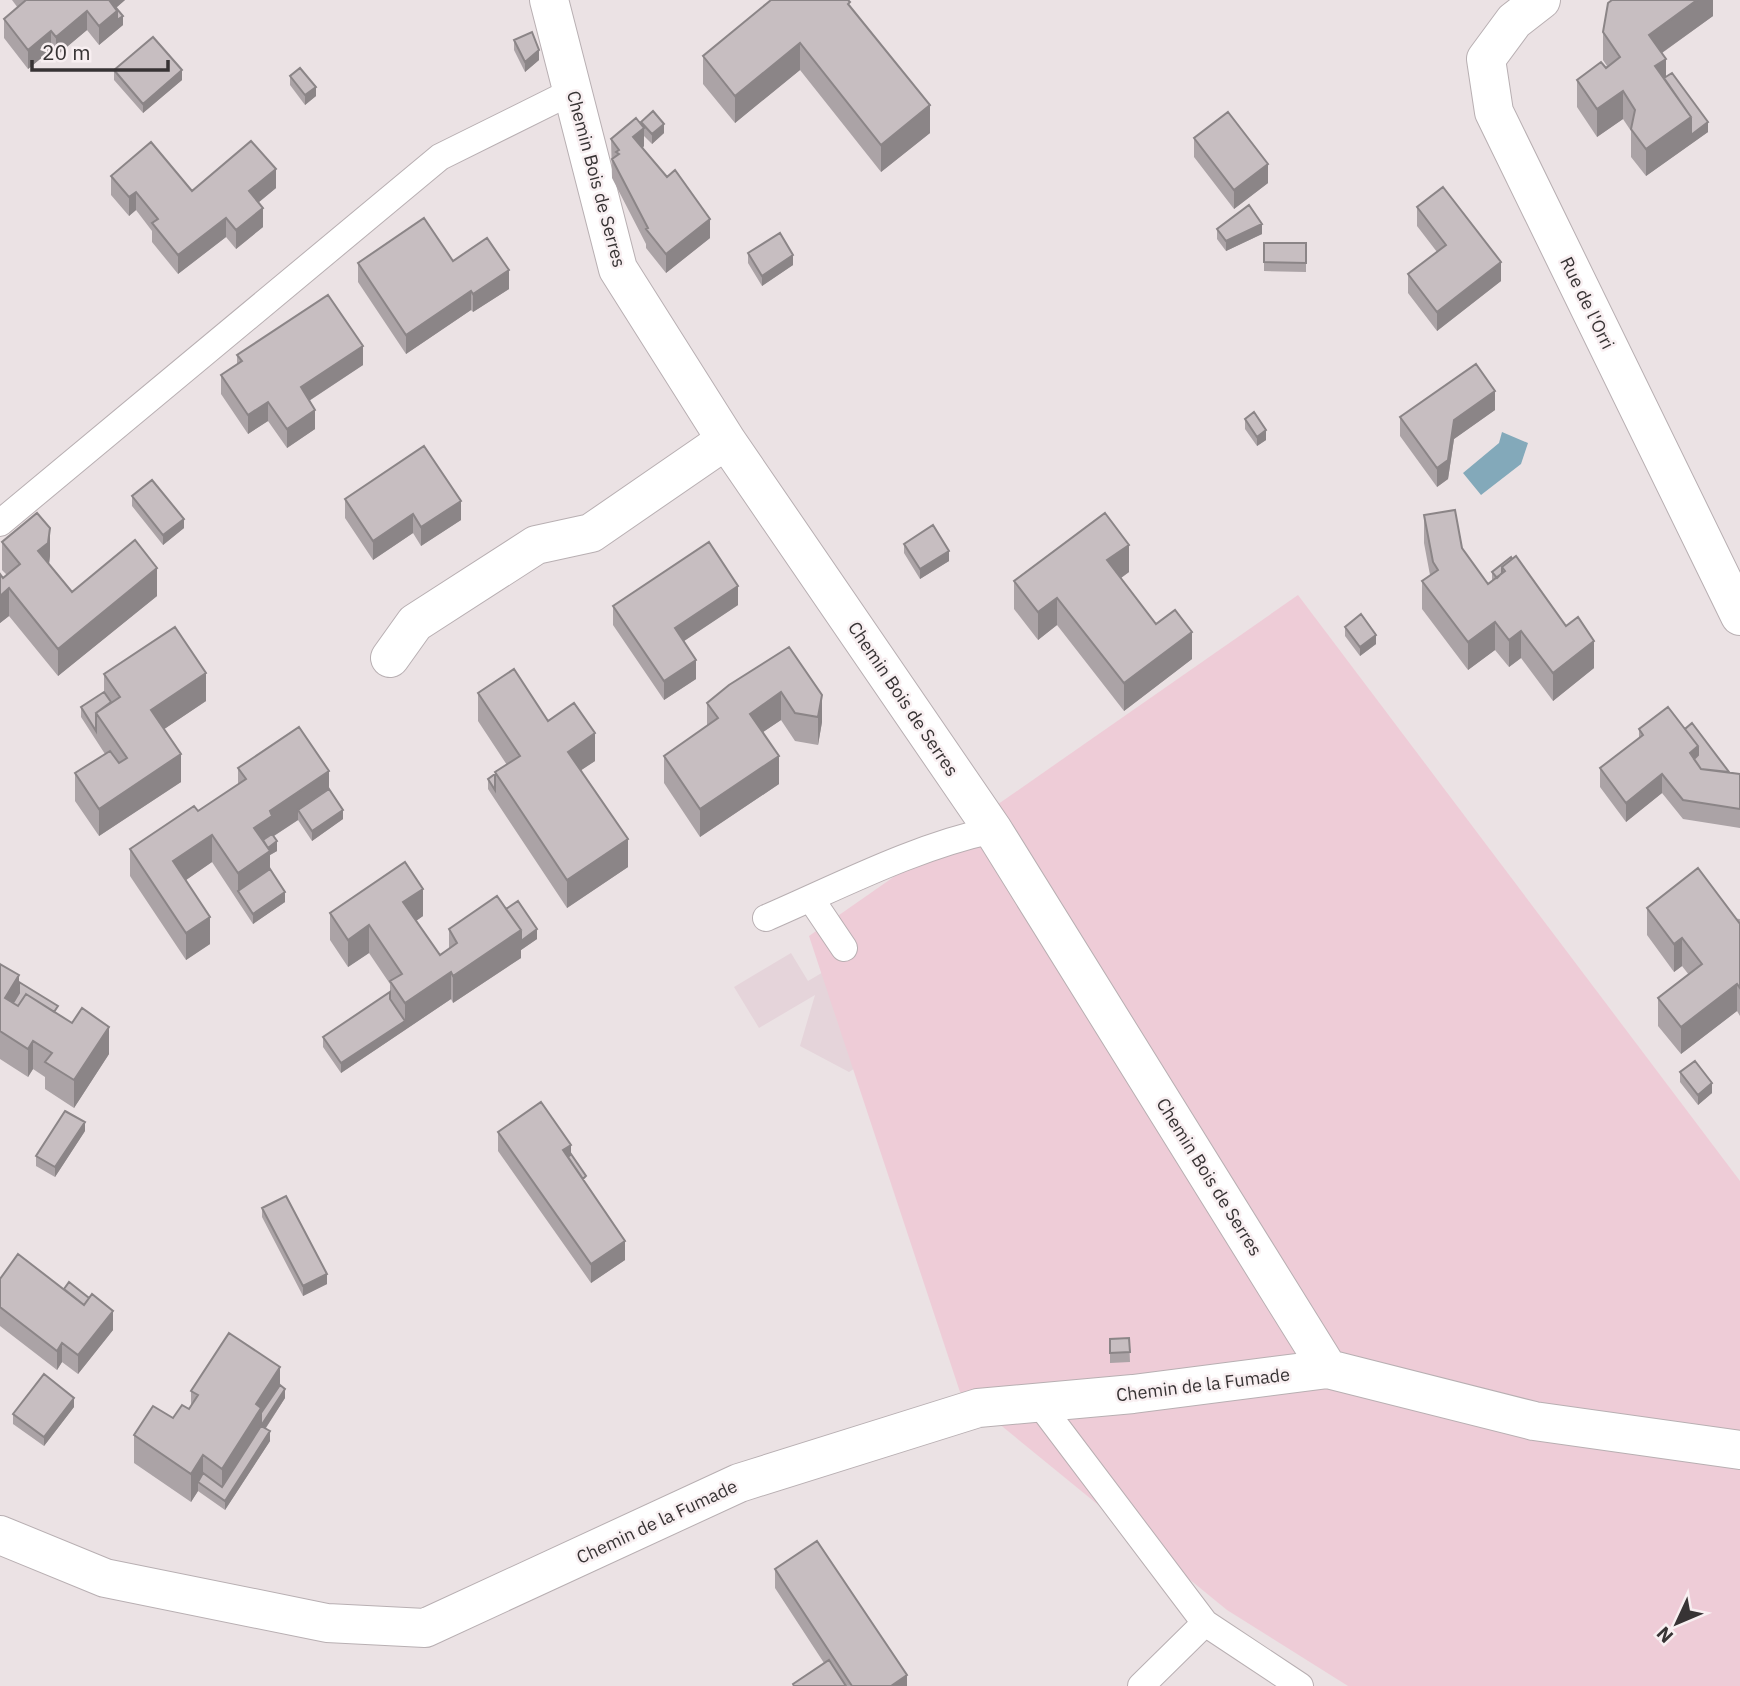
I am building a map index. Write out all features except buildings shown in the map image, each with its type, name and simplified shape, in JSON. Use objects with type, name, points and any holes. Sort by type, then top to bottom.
[{"type":"street","name":"Chemin Bois de Serres","points":[[549,0],[618,269],[726,440],[993,830],[1328,1369]]},
{"type":"street","name":"Rue de l'Orri","points":[[1541,0],[1514,21],[1486,59],[1494,113],[1740,616]]},
{"type":"street","points":[[390,658],[415,623],[536,545],[591,533],[726,440]]},
{"type":"street","points":[[1328,1369],[1534,1421],[1740,1450]]},
{"type":"street","name":"Chemin de la Fumade","points":[[0,1535],[105,1578],[327,1623],[425,1628],[739,1483],[978,1408],[1133,1394],[1328,1369]]},
{"type":"lane","points":[[0,523],[440,157],[573,91]]},
{"type":"lane","points":[[766,918],[913,855],[993,830]]},
{"type":"lane","points":[[811,899],[844,948]]},
{"type":"lane","points":[[1038,1402],[1205,1623],[1300,1686]]},
{"type":"lane","points":[[1141,1686],[1205,1623]]},
{"type":"shaded area","points":[[1298,595],[1740,1181],[1740,1686],[1348,1686],[1227,1610],[960,1392],[809,936]]},
{"type":"shaded area","points":[[866,947],[919,1027],[849,1072],[800,1046],[815,995],[759,1028],[734,987],[791,953],[808,981]]},
{"type":"water","points":[[1502,432],[1528,443],[1521,464],[1481,495],[1463,473],[1499,443]]}]
